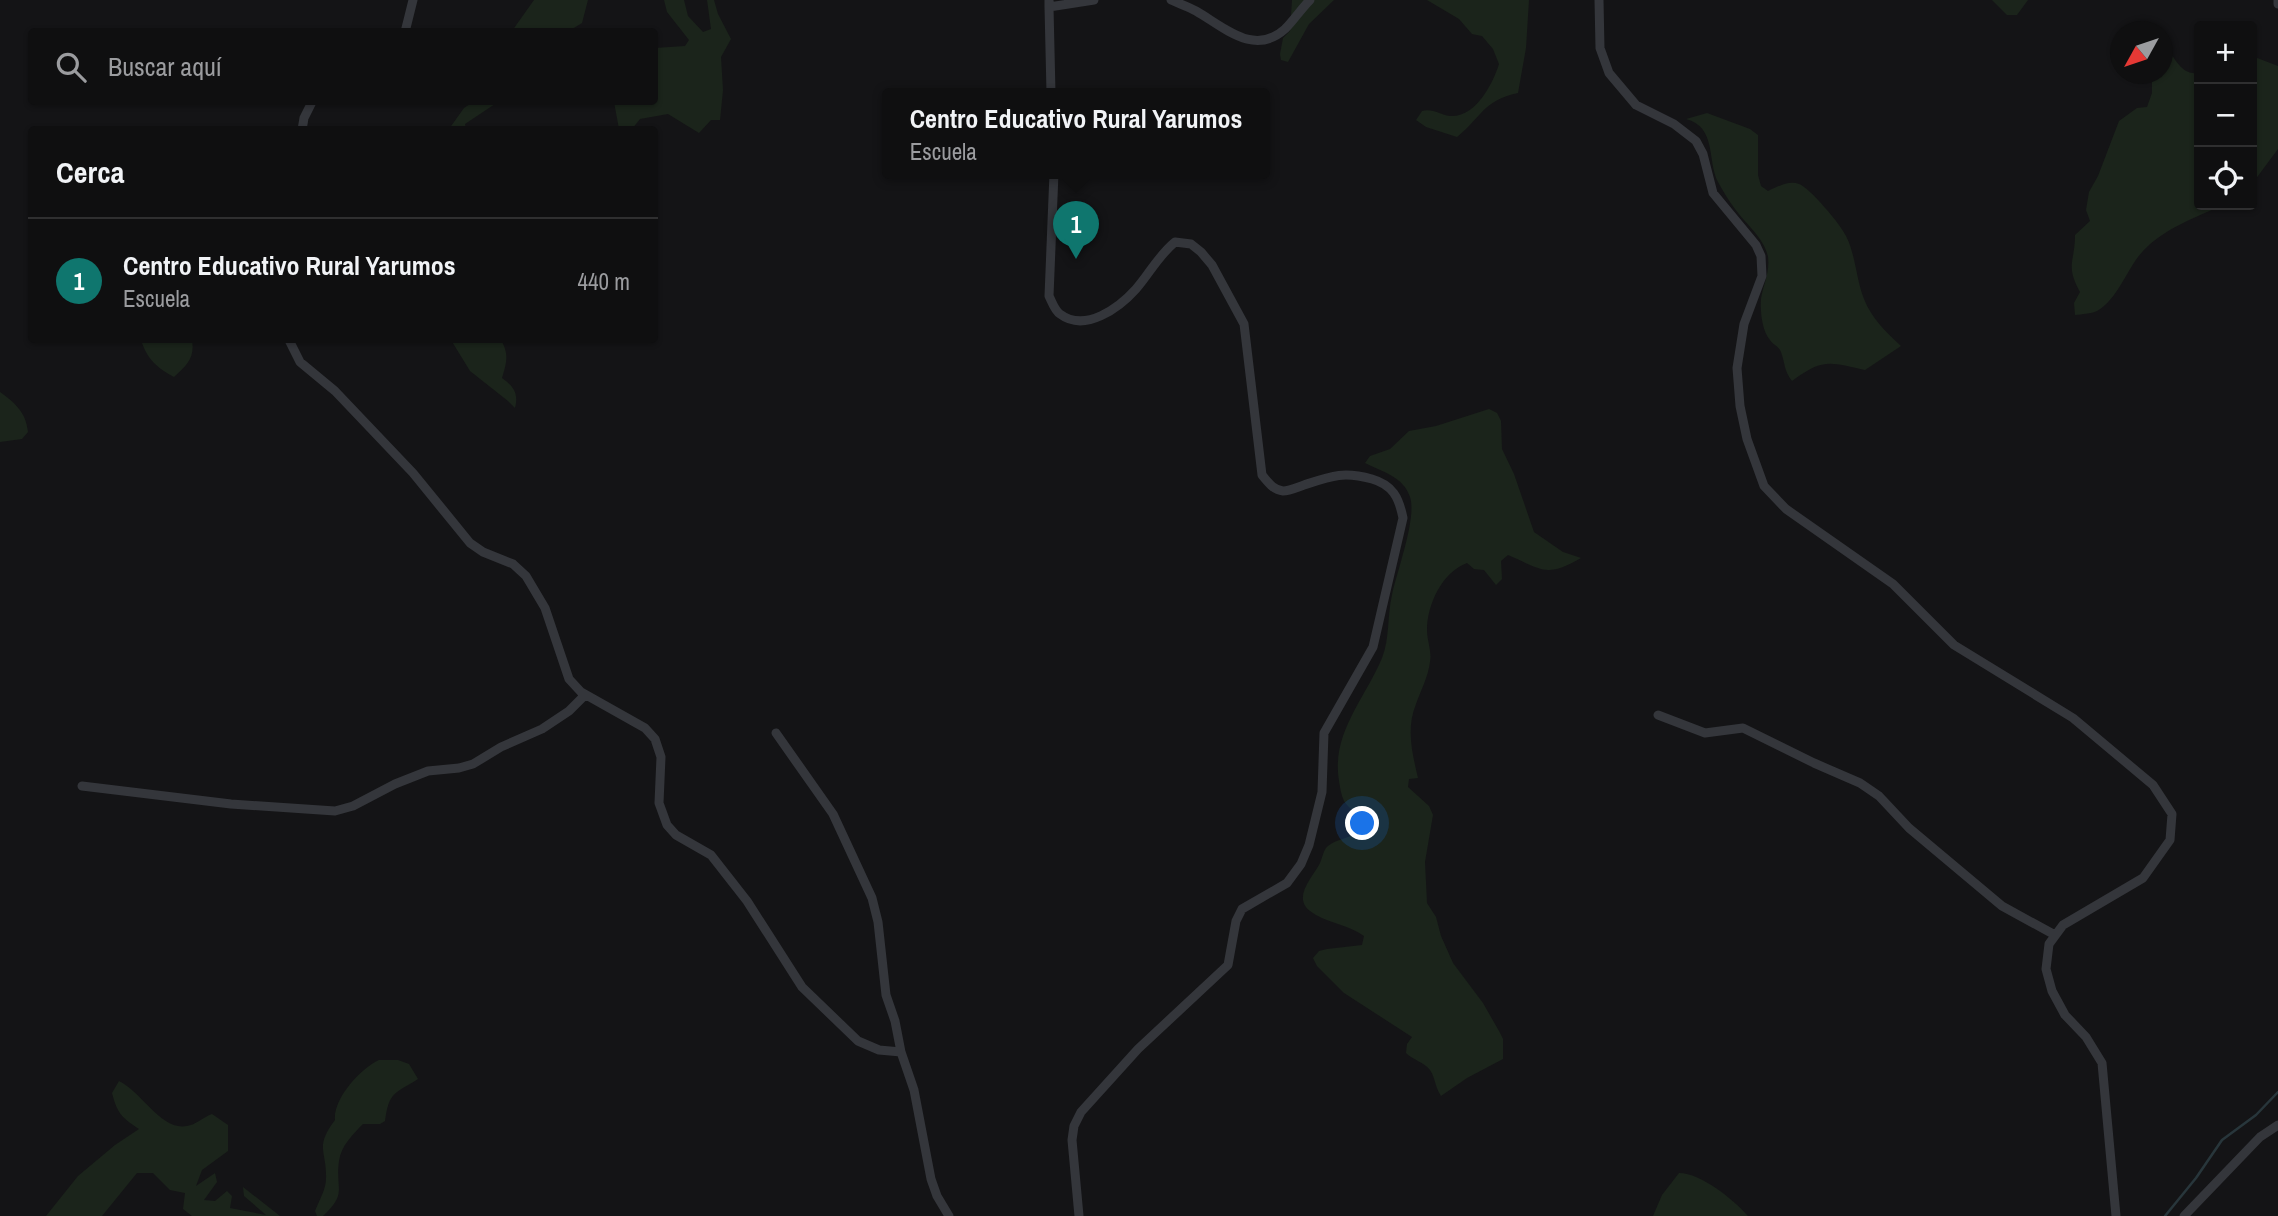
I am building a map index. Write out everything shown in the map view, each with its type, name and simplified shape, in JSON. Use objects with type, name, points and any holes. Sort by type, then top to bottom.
[{"type":"street","points":[[406,28],[413,0]]},
{"type":"street","points":[[1051,88],[1049,3],[1094,0]]},
{"type":"street","points":[[1171,0],[1195,10],[1238,37],[1255,42],[1269,39],[1284,30],[1310,0]]},
{"type":"street","points":[[1599,0],[1600,48],[1609,73],[1636,104],[1674,124],[1696,141],[1703,154],[1713,193],[1761,256],[1762,276],[1744,324],[1737,368],[1740,406],[1747,439],[1764,486],[1786,509],[1893,584],[1954,645],[2073,718],[2152,785],[2172,814],[2170,839],[2143,878],[2063,925],[2049,944],[2046,969],[2052,991],[2065,1014],[2087,1037],[2102,1063],[2116,1216]]},
{"type":"street","points":[[303,126],[310,105]]},
{"type":"street","points":[[1054,179],[1049,296],[1058,313],[1072,321],[1091,321],[1136,289],[1161,254],[1175,242],[1191,244],[1212,265],[1244,324],[1262,475],[1270,486],[1284,491],[1340,473],[1353,473],[1381,481],[1392,489],[1399,501],[1403,518],[1373,647],[1324,733],[1322,792],[1309,845],[1301,864],[1287,883],[1242,909],[1236,921],[1228,965],[1138,1049],[1081,1112],[1074,1126],[1072,1140],[1079,1216]]},
{"type":"street","points":[[290,343],[300,362],[335,391],[413,473],[470,542],[483,552],[513,564],[526,576],[545,608],[569,679],[585,695],[645,728],[655,739],[661,758],[659,803],[667,825],[676,835],[711,855],[747,901],[802,987],[858,1041],[879,1050],[901,1052]]},
{"type":"street","points":[[82,786],[231,804],[335,811],[353,806],[428,771],[473,764],[501,747],[542,729],[569,711],[585,695]]},
{"type":"street","points":[[1658,715],[1705,733],[1743,728],[1860,783],[1879,796],[1909,828],[2002,906],[2055,935]]},
{"type":"street","points":[[776,733],[833,814],[867,884],[878,922],[886,995],[914,1090],[931,1179],[949,1216]]},
{"type":"street","points":[[2184,1216],[2260,1137],[2278,1125]]},
{"type":"shaded area","points":[[534,0],[588,0],[582,23],[574,28],[514,28]]},
{"type":"shaded area","points":[[664,0],[684,0],[688,16],[703,32],[711,29],[707,0],[714,0],[731,39],[721,57],[723,90],[720,120],[711,120],[699,133],[668,114],[640,119],[634,126],[618,126],[615,105],[658,105],[658,48],[685,46],[689,40],[667,12]]},
{"type":"shaded area","points":[[1292,0],[1334,0],[1309,24],[1288,62],[1281,60],[1280,54],[1283,38],[1290,31]]},
{"type":"shaded area","points":[[1427,0],[1529,0],[1526,48],[1518,93],[1489,105],[1457,137],[1426,127],[1416,120],[1422,111],[1426,110],[1450,116],[1468,111],[1488,89],[1499,64],[1493,49],[1482,36],[1472,34],[1459,19]]},
{"type":"shaded area","points":[[1992,0],[2028,0],[2017,15],[2007,15]]},
{"type":"shaded area","points":[[2173,57],[2182,68],[2194,73],[2194,210],[2212,210],[2155,240],[2140,254],[2118,290],[2105,305],[2095,312],[2075,315],[2074,303],[2080,292],[2072,269],[2075,235],[2090,221],[2086,210],[2089,192],[2119,121],[2137,108],[2147,107],[2152,84],[2173,84]]},
{"type":"shaded area","points":[[2257,58],[2278,66],[2278,149],[2257,177]]},
{"type":"shaded area","points":[[468,105],[494,105],[465,126],[451,126]]},
{"type":"shaded area","points":[[1707,113],[1750,129],[1758,135],[1758,175],[1761,186],[1768,191],[1787,183],[1799,184],[1832,216],[1849,244],[1867,306],[1880,325],[1901,346],[1865,370],[1834,364],[1819,365],[1792,381],[1780,350],[1767,336],[1762,321],[1761,299],[1768,263],[1766,250],[1718,182],[1710,146],[1703,129],[1686,119]]},
{"type":"shaded area","points":[[142,343],[192,343],[191,356],[174,377],[153,362]]},
{"type":"shaded area","points":[[453,343],[502,343],[506,358],[502,378],[514,390],[515,408],[508,401],[470,371]]},
{"type":"shaded area","points":[[0,392],[15,404],[25,419],[28,432],[22,439],[0,442]]},
{"type":"shaded area","points":[[1489,409],[1497,413],[1501,421],[1502,449],[1514,474],[1534,532],[1563,552],[1581,558],[1560,568],[1544,570],[1508,555],[1501,561],[1502,579],[1496,585],[1484,570],[1474,569],[1467,563],[1458,567],[1443,582],[1430,610],[1427,630],[1430,662],[1411,722],[1412,750],[1418,778],[1409,779],[1408,787],[1429,806],[1433,815],[1425,862],[1427,903],[1436,917],[1453,963],[1483,1003],[1503,1039],[1503,1059],[1467,1078],[1441,1096],[1430,1070],[1406,1053],[1407,1044],[1412,1037],[1344,993],[1317,966],[1313,958],[1319,951],[1362,945],[1364,936],[1310,911],[1303,900],[1303,893],[1326,848],[1365,828],[1364,819],[1348,806],[1342,796],[1338,764],[1340,747],[1351,717],[1385,650],[1392,595],[1411,518],[1410,497],[1403,484],[1365,463],[1370,456],[1390,449],[1409,431],[1436,426]]},
{"type":"shaded area","points":[[379,1060],[398,1060],[409,1064],[418,1079],[394,1095],[388,1104],[385,1121],[380,1124],[363,1124],[348,1141],[339,1161],[338,1196],[323,1216],[317,1216],[315,1211],[326,1183],[323,1143],[335,1120],[338,1103],[356,1077]]},
{"type":"shaded area","points":[[119,1081],[169,1123],[187,1126],[212,1114],[228,1125],[228,1151],[202,1170],[196,1186],[215,1173],[217,1182],[204,1200],[215,1201],[227,1191],[232,1196],[230,1208],[266,1215],[244,1196],[243,1187],[280,1216],[192,1216],[183,1209],[185,1193],[170,1190],[153,1173],[137,1173],[102,1216],[46,1216],[78,1176],[139,1129],[124,1118],[116,1106],[112,1093]]},
{"type":"shaded area","points":[[1679,1173],[1707,1182],[1726,1195],[1748,1216],[1653,1216],[1662,1195]]},
{"type":"waterway","points":[[2165,1216],[2222,1140],[2256,1115],[2278,1092]]},
{"type":"place","name":"Centro Educativo Rural Yarumos","points":[[1076,259]]}]
